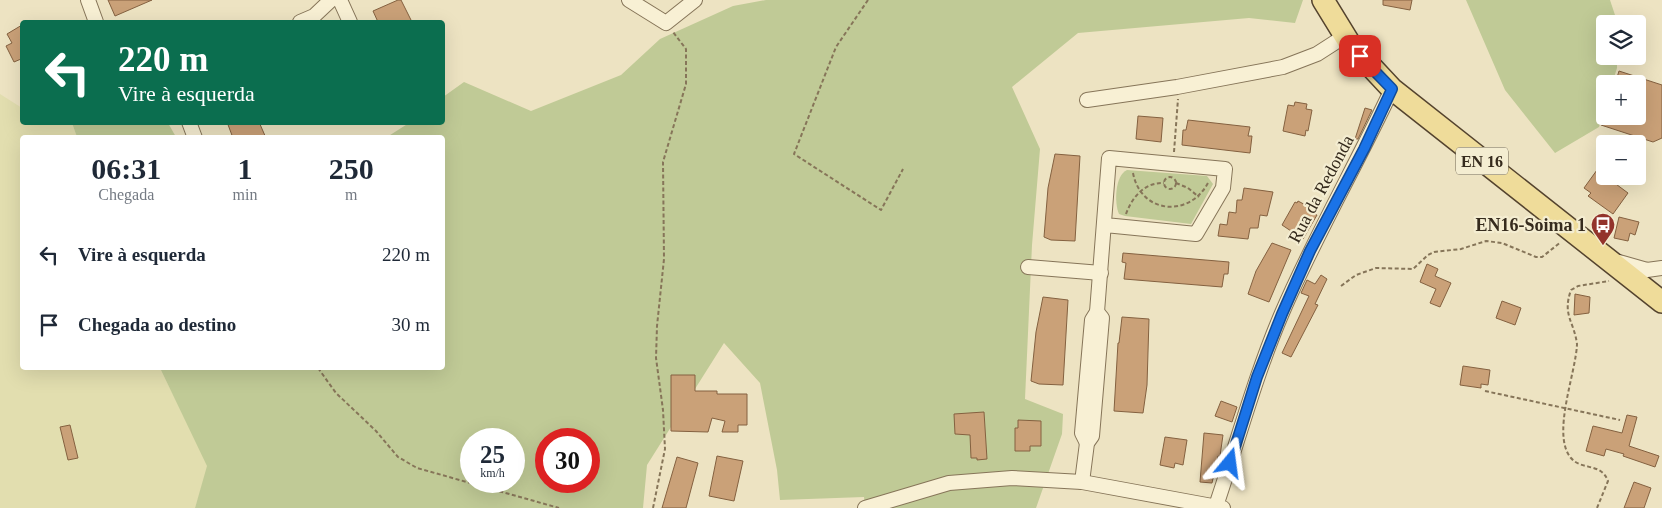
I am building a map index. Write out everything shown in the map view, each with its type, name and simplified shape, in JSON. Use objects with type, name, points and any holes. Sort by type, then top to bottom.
[{"type":"main road","name":"EN 16","points":[[1323,0],[1346,36],[1370,67],[1392,89],[1623,272],[1661,298]]},
{"type":"street","points":[[88,0],[95,20]]},
{"type":"street","points":[[305,20],[314,16],[331,0]]},
{"type":"street","points":[[340,0],[349,20]]},
{"type":"street","points":[[629,0],[643,4],[666,22],[695,0]]},
{"type":"street","points":[[1087,100],[1180,86],[1283,66],[1317,54],[1346,36]]},
{"type":"street","name":"Rua da Redonda","points":[[1219,507],[1257,377],[1282,314],[1310,251],[1364,149],[1392,89]]},
{"type":"street","points":[[1082,482],[1087,443],[1082,433],[1092,320],[1097,312],[1109,158],[1225,169],[1222,188],[1196,234],[1105,225]]},
{"type":"street","points":[[1606,258],[1647,270],[1662,268]]},
{"type":"street","points":[[1028,267],[1100,273]]},
{"type":"street","points":[[865,508],[949,483],[1012,478],[1082,482],[1219,507]]},
{"type":"path","points":[[868,0],[836,47],[794,154],[880,210],[903,169]]},
{"type":"path","points":[[653,508],[665,449],[663,410],[656,358],[657,326],[664,259],[663,162],[686,84],[686,49],[666,22]]},
{"type":"path","points":[[1173,164],[1180,86]]},
{"type":"path","points":[[1132,170],[1141,192],[1156,203],[1167,207],[1187,205],[1199,196],[1210,178]]},
{"type":"path","points":[[1164,183],[1165,179],[1174,178],[1176,183],[1188,188],[1204,202]]},
{"type":"path","points":[[1125,216],[1132,201],[1141,192],[1150,185],[1164,183]]},
{"type":"path","points":[[1164,183],[1169,189],[1173,188],[1176,183]]},
{"type":"path","points":[[1341,286],[1356,275],[1376,268],[1413,269],[1434,252],[1461,249],[1486,241],[1502,243],[1528,255],[1542,257],[1571,231]]},
{"type":"path","points":[[1597,508],[1608,481],[1605,473],[1598,468],[1574,462],[1569,456],[1563,440],[1576,356],[1576,335],[1566,310],[1571,290],[1578,286],[1608,282],[1623,272]]},
{"type":"path","points":[[319,370],[336,393],[376,431],[398,458],[417,468],[559,508]]},
{"type":"path","points":[[1485,390],[1620,420]]},
{"type":"shaded area","points":[[0,94],[20,107],[20,125],[73,125],[76,135],[20,135],[20,370],[161,370],[208,466],[195,508],[0,508]]},
{"type":"green space","points":[[766,0],[1303,0],[1295,23],[1249,18],[1078,33],[1012,87],[1040,149],[1032,245],[1025,399],[1063,414],[1062,434],[1036,508],[865,508],[864,497],[780,500],[777,470],[760,383],[724,343],[647,465],[643,508],[195,508],[207,466],[161,370],[445,370],[445,135],[390,135],[406,125],[445,125],[445,96],[464,82],[531,111],[621,75],[660,39],[733,6]]},
{"type":"green space","points":[[1466,0],[1610,0],[1615,15],[1596,15],[1596,65],[1617,65],[1617,68],[1615,75],[1596,75],[1596,125],[1600,125],[1599,127],[1555,153],[1505,90]]},
{"type":"green space","points":[[73,125],[169,125],[175,135],[76,135]]},
{"type":"green space","points":[[1127,170],[1207,176],[1213,184],[1191,224],[1125,216],[1119,214],[1116,197],[1120,177]]},
{"type":"building","points":[[108,0],[152,0],[115,16]]},
{"type":"building","points":[[401,0],[411,20],[377,20],[373,11]]},
{"type":"building","points":[[1383,0],[1412,0],[1410,10],[1383,5]]},
{"type":"building","points":[[20,26],[20,59],[14,62],[6,46],[12,43],[7,34]]},
{"type":"building","points":[[1619,71],[1631,75],[1618,75]]},
{"type":"building","points":[[1646,80],[1662,85],[1662,138],[1653,142],[1646,140],[1646,135],[1632,135],[1601,125],[1646,125]]},
{"type":"building","points":[[1295,102],[1307,104],[1306,109],[1312,110],[1308,131],[1306,130],[1305,136],[1283,131],[1288,105],[1294,106]]},
{"type":"building","points":[[1365,108],[1372,110],[1358,139],[1355,139]]},
{"type":"building","points":[[1138,116],[1163,118],[1161,142],[1136,139]]},
{"type":"building","points":[[1188,120],[1250,127],[1248,136],[1252,136],[1250,153],[1182,145],[1183,130],[1186,130]]},
{"type":"building","points":[[228,125],[260,125],[265,135],[232,135]]},
{"type":"building","points":[[1055,154],[1080,156],[1075,241],[1051,240],[1044,237],[1048,188]]},
{"type":"building","points":[[1596,171],[1596,185],[1617,185],[1628,193],[1613,214],[1588,196],[1591,193],[1584,188]]},
{"type":"building","points":[[1244,188],[1273,192],[1267,216],[1260,215],[1258,228],[1250,228],[1248,239],[1218,236],[1220,224],[1227,225],[1229,212],[1236,213],[1237,200],[1242,200]]},
{"type":"building","points":[[1298,201],[1313,209],[1312,212],[1317,215],[1303,239],[1282,225],[1295,202],[1297,203]]},
{"type":"building","points":[[1619,217],[1639,222],[1635,235],[1630,233],[1628,241],[1614,238]]},
{"type":"building","points":[[1272,243],[1291,250],[1269,302],[1248,294],[1256,271]]},
{"type":"building","points":[[1123,253],[1229,262],[1228,274],[1224,274],[1222,287],[1124,279],[1126,263],[1122,262]]},
{"type":"building","points":[[1427,264],[1438,269],[1435,276],[1451,283],[1440,307],[1430,303],[1436,289],[1420,282]]},
{"type":"building","points":[[1321,275],[1327,279],[1315,304],[1318,305],[1291,357],[1282,353],[1309,296],[1301,293],[1307,280],[1315,284]]},
{"type":"building","points":[[1575,294],[1590,297],[1589,313],[1574,315]]},
{"type":"building","points":[[1043,297],[1068,300],[1063,385],[1039,384],[1031,381],[1036,332]]},
{"type":"building","points":[[1502,301],[1521,308],[1515,325],[1496,318]]},
{"type":"building","points":[[1122,317],[1149,319],[1147,385],[1143,413],[1114,411],[1118,343]]},
{"type":"building","points":[[1463,366],[1490,370],[1488,385],[1481,384],[1481,388],[1460,385]]},
{"type":"building","points":[[671,375],[695,375],[695,391],[717,391],[717,394],[747,394],[747,425],[738,425],[738,432],[722,432],[725,421],[712,418],[708,432],[671,431]]},
{"type":"building","points":[[1221,401],[1237,407],[1232,422],[1215,416]]},
{"type":"building","points":[[984,412],[987,459],[977,460],[977,458],[971,458],[970,435],[955,434],[954,414]]},
{"type":"building","points":[[1627,415],[1637,417],[1629,446],[1659,456],[1655,467],[1623,456],[1624,454],[1606,449],[1604,456],[1586,451],[1593,426],[1622,433]]},
{"type":"building","points":[[1018,420],[1041,421],[1041,446],[1030,446],[1030,451],[1015,451],[1015,428],[1018,428]]},
{"type":"building","points":[[70,425],[78,458],[68,460],[60,427]]},
{"type":"building","points":[[1204,433],[1223,435],[1220,456],[1218,456],[1212,483],[1200,482]]},
{"type":"building","points":[[1165,437],[1187,440],[1183,465],[1175,463],[1174,468],[1160,465]]},
{"type":"building","points":[[717,456],[743,461],[734,501],[709,496]]},
{"type":"building","points":[[677,457],[698,463],[686,508],[662,508]]},
{"type":"building","points":[[1634,482],[1651,488],[1644,508],[1624,508]]},
{"type":"place","name":"EN16-Soima 1","points":[[1603,246]]},
{"type":"route","points":[[1230,463],[1257,377],[1282,314],[1310,251],[1364,149],[1392,89],[1360,56]]}]
